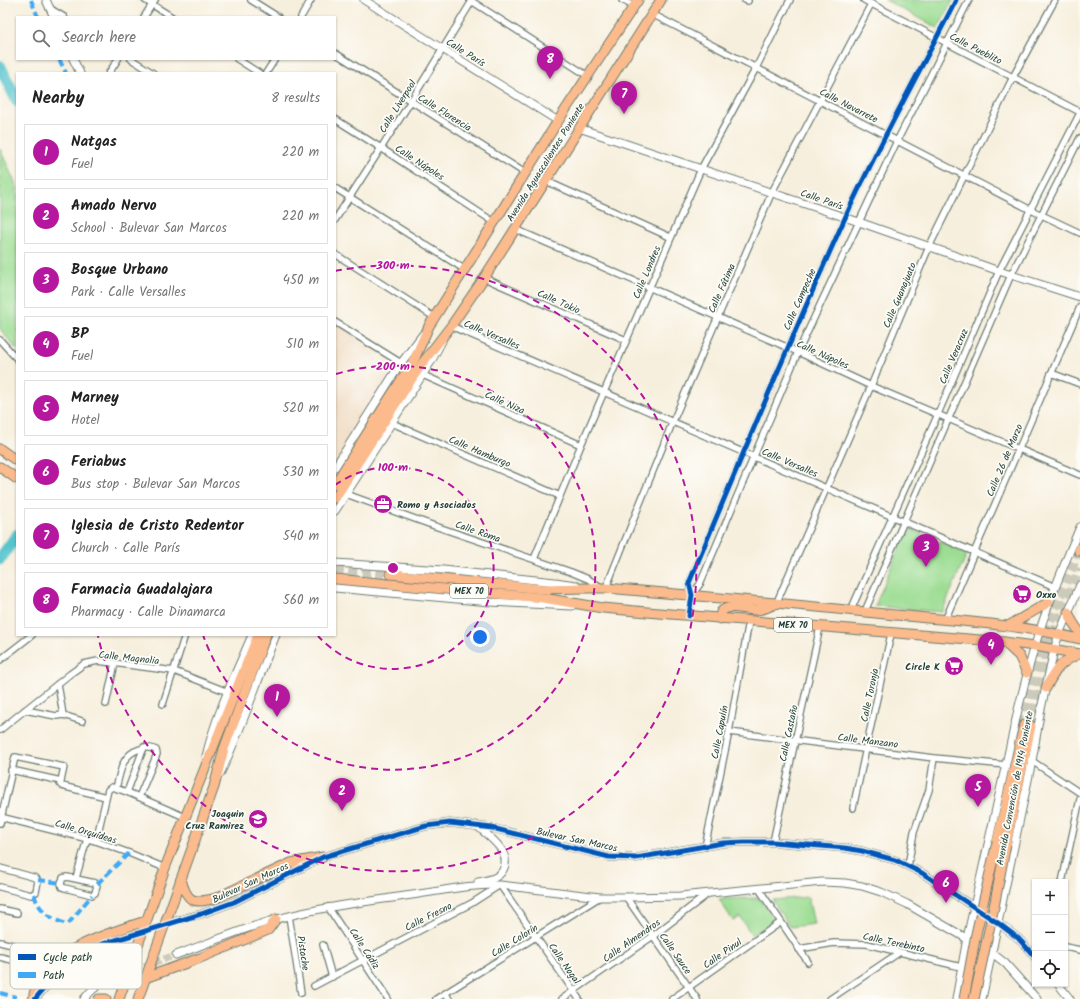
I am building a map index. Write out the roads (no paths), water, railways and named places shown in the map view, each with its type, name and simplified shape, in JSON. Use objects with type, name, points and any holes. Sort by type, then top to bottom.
[{"type":"main road","name":"Avenida Aguascalientes Poniente","points":[[336,496],[424,361],[446,334],[484,278],[661,0]]},
{"type":"main road","name":"Avenida Aguascalientes Poniente","points":[[336,482],[414,360],[429,326],[464,269],[558,121],[636,3]]},
{"type":"main road","points":[[0,449],[16,460]]},
{"type":"main road","points":[[0,467],[16,478]]},
{"type":"main road","name":"MEX 70","points":[[390,574],[543,589],[605,588],[865,611],[945,620],[1010,625],[1080,639]]},
{"type":"main road","name":"MEX 70","points":[[336,579],[543,598],[603,608],[891,634],[1004,642],[1080,654]]},
{"type":"main road","points":[[1010,625],[1049,602]]},
{"type":"main road","points":[[720,619],[720,612],[727,608],[761,609],[776,604]]},
{"type":"main road","points":[[1068,612],[1080,633]]},
{"type":"main road","points":[[142,988],[214,787],[230,731],[266,636]]},
{"type":"main road","points":[[138,943],[165,868],[255,638]]},
{"type":"main road","points":[[1004,642],[1019,656],[1027,673]]},
{"type":"main road","points":[[1046,688],[1056,668],[1069,658],[1080,654]]},
{"type":"main road","name":"Avenida Convención de 1914 Poniente","points":[[964,999],[976,934],[997,842],[1027,726],[994,907],[974,999]]},
{"type":"main road","points":[[181,880],[187,896],[196,902],[203,902],[216,898],[291,863],[323,857]]},
{"type":"main road","points":[[146,978],[268,930],[276,919]]},
{"type":"main road","points":[[87,943],[104,934],[146,921]]},
{"type":"main road","points":[[34,999],[36,989]]},
{"type":"main road","points":[[119,999],[122,989]]},
{"type":"main road","points":[[138,999],[142,989]]},
{"type":"main road","points":[[99,999],[106,999]]},
{"type":"street","points":[[46,0],[53,16]]},
{"type":"street","points":[[145,0],[154,2],[171,16]]},
{"type":"street","points":[[251,0],[276,16]]},
{"type":"street","points":[[302,16],[311,0]]},
{"type":"street","name":"Calle París","points":[[364,0],[558,121]]},
{"type":"street","points":[[622,0],[636,3]]},
{"type":"street","name":"Calle Londres","points":[[534,560],[580,445],[701,169],[756,68],[790,0]]},
{"type":"street","name":"Calle Pueblito","points":[[864,0],[1080,112]]},
{"type":"street","name":"Calle Campeche","points":[[689,616],[692,595],[689,583],[787,348],[846,218],[886,135],[956,0]]},
{"type":"street","name":"Calle Campeche","points":[[692,595],[700,584],[798,352],[897,141],[969,0]]},
{"type":"street","name":"Calle Guanajuato","points":[[776,604],[871,386],[929,247],[1013,77],[1055,0]]},
{"type":"street","points":[[471,1],[588,76]]},
{"type":"street","name":"Calle Liverpool","points":[[336,218],[411,101],[471,1]]},
{"type":"street","points":[[145,16],[154,2]]},
{"type":"street","name":"Calle Fátima","points":[[605,588],[673,421],[772,192],[871,4]]},
{"type":"street","points":[[49,8],[62,16]]},
{"type":"street","name":"Calle Navarrete","points":[[652,14],[1040,215],[1080,233]]},
{"type":"street","name":"Calle Florencia","points":[[336,54],[525,173]]},
{"type":"street","points":[[74,60],[80,72]]},
{"type":"street","points":[[110,72],[117,60]]},
{"type":"street","points":[[133,60],[151,72]]},
{"type":"street","points":[[240,60],[258,72]]},
{"type":"street","points":[[267,72],[274,60]]},
{"type":"street","name":"Calle Veracruz","points":[[851,610],[938,414],[999,271],[1029,209],[1080,112]]},
{"type":"street","name":"Calle Nápoles","points":[[336,121],[381,148],[494,222]]},
{"type":"street","name":"Calle París","points":[[579,128],[772,192],[999,271],[1080,297]]},
{"type":"street","name":"Calle Veracruz","points":[[865,611],[1011,275],[1080,138]]},
{"type":"street","points":[[546,181],[670,237]]},
{"type":"street","points":[[336,189],[464,269]]},
{"type":"street","name":"Calle Nápoles","points":[[515,229],[798,352],[871,386],[1080,475]]},
{"type":"street","points":[[336,255],[434,317]]},
{"type":"street","name":"Calle Tokio","points":[[484,278],[626,340]]},
{"type":"street","name":"Calle 26 de Marzo","points":[[945,620],[1080,307]]},
{"type":"street","points":[[336,323],[401,364]]},
{"type":"street","name":"Avenida Aguascalientes Poniente","points":[[336,465],[401,364],[429,326]]},
{"type":"street","name":"Calle Versalles","points":[[451,326],[1055,586]]},
{"type":"street","name":"Avenida Aguascalientes Poniente","points":[[336,510],[423,375],[446,334]]},
{"type":"street","points":[[0,340],[16,358]]},
{"type":"street","points":[[1051,373],[1080,384]]},
{"type":"street","name":"Calle Niza","points":[[423,375],[580,445]]},
{"type":"street","name":"Calle Hamburgo","points":[[392,423],[560,496]]},
{"type":"street","name":"Calle Roma","points":[[346,494],[571,572],[605,588]]},
{"type":"street","name":"Avenida Convención de 1914 Poniente","points":[[956,999],[974,906],[1034,646],[1055,586],[1080,526]]},
{"type":"street","name":"MEX 70","points":[[336,562],[444,570],[555,582],[587,588]]},
{"type":"street","name":"Avenida Convención de 1914 Poniente","points":[[982,999],[1054,650],[1059,634],[1080,585]]},
{"type":"street","name":"MEX 70","points":[[336,588],[490,602],[603,608]]},
{"type":"street","name":"Calle Capulín","points":[[705,847],[729,732],[748,621]]},
{"type":"street","name":"Calle Castaño","points":[[773,842],[820,627]]},
{"type":"street","name":"Calle Toronja","points":[[853,808],[891,634]]},
{"type":"street","points":[[0,660],[31,636]]},
{"type":"street","points":[[163,704],[185,636]]},
{"type":"street","points":[[214,787],[242,725],[252,695],[276,636]]},
{"type":"street","points":[[201,777],[212,734],[228,692],[255,638]]},
{"type":"street","name":"Calle Magnolia","points":[[0,730],[84,664],[98,661],[174,671],[228,692]]},
{"type":"street","points":[[106,704],[115,663]]},
{"type":"street","points":[[58,684],[63,715]]},
{"type":"street","points":[[25,710],[56,716],[63,715],[82,721]]},
{"type":"street","name":"Calle Manzano","points":[[729,732],[934,758],[1006,765]]},
{"type":"street","points":[[116,788],[126,756],[133,751],[144,747],[151,748],[156,750],[157,754],[139,797]]},
{"type":"street","points":[[127,792],[144,747]]},
{"type":"street","points":[[0,819],[15,757],[64,767],[60,784],[62,786],[106,797]]},
{"type":"street","points":[[908,866],[914,832],[929,790],[934,758]]},
{"type":"street","points":[[1032,760],[1080,793]]},
{"type":"street","points":[[12,770],[61,781]]},
{"type":"street","points":[[96,841],[106,797],[110,788],[116,788],[127,792],[185,817]]},
{"type":"street","points":[[1063,879],[1080,799]]},
{"type":"street","name":"Calle Orquídeas","points":[[0,819],[96,841],[129,852],[165,868]]},
{"type":"street","name":"Bulevar San Marcos","points":[[175,921],[201,914],[234,902],[323,857],[426,826],[450,823],[492,828],[609,857],[636,858],[722,843],[773,842],[850,848],[894,860],[908,866],[974,906],[1018,938],[1032,954]]},
{"type":"street","points":[[176,955],[276,919],[328,907],[433,892],[495,878],[500,874],[505,864],[504,856],[495,842],[475,825]]},
{"type":"street","points":[[76,878],[87,839]]},
{"type":"street","points":[[0,868],[36,878],[38,881],[36,892],[31,895],[0,886]]},
{"type":"street","points":[[67,876],[76,878],[97,884],[94,894],[62,886],[61,883],[63,878],[67,876]]},
{"type":"street","points":[[459,887],[500,885],[600,897],[626,897],[680,896],[822,882],[845,883],[862,886],[881,892],[907,904],[992,953],[1005,964],[1037,999]]},
{"type":"street","name":"Calle Nogal","points":[[500,885],[574,991],[578,999]]},
{"type":"street","name":"Calle Fresno","points":[[314,986],[472,903],[500,885]]},
{"type":"street","points":[[759,889],[808,962]]},
{"type":"street","points":[[978,890],[979,894],[990,901],[995,901],[1004,897]]},
{"type":"street","name":"Calle Almendros","points":[[562,999],[653,936],[710,893]]},
{"type":"street","name":"Calle Colorín","points":[[436,999],[448,996],[536,937],[600,897]]},
{"type":"street","name":"Calle Sauce","points":[[626,897],[697,999]]},
{"type":"street","name":"Calle Cádiz","points":[[328,907],[388,999]]},
{"type":"street","points":[[0,910],[18,913]]},
{"type":"street","name":"Pistache","points":[[289,916],[301,993]]},
{"type":"street","name":"Calle Pinul","points":[[672,999],[781,922]]},
{"type":"street","points":[[106,943],[122,938]]},
{"type":"street","points":[[0,942],[10,945]]},
{"type":"street","name":"Calle Terebinto","points":[[799,949],[834,943],[867,944],[961,967]]},
{"type":"street","points":[[323,945],[332,977]]},
{"type":"street","points":[[1068,948],[1080,950]]},
{"type":"street","points":[[832,999],[900,952]]},
{"type":"street","points":[[0,957],[10,959]]},
{"type":"street","points":[[958,987],[964,983],[971,982],[980,986],[984,991]]},
{"type":"street","points":[[1060,987],[1070,999]]},
{"type":"street","points":[[34,999],[44,989]]},
{"type":"street","points":[[84,999],[93,989]]},
{"type":"waterway","points":[[0,66],[16,99]]},
{"type":"waterway","points":[[0,559],[16,536]]},
{"type":"tunnel","points":[[1024,725],[1046,631],[1079,551]]},
{"type":"tunnel","points":[[1031,726],[1052,635],[1080,568]]},
{"type":"tunnel","points":[[336,569],[390,574]]},
{"type":"tunnel","points":[[122,938],[175,921]]},
{"type":"tunnel","points":[[142,967],[176,955]]},
{"type":"place","name":"Farmacia Guadalajara","points":[[550,79]]},
{"type":"place","name":"Iglesia de Cristo Redentor","points":[[624,114]]},
{"type":"place","name":"Romo y Asociados","points":[[383,504]]},
{"type":"place","name":"Bosque Urbano","points":[[926,567]]},
{"type":"place","name":"Oxxo","points":[[1022,594]]},
{"type":"place","name":"BP","points":[[991,665]]},
{"type":"place","name":"Circle K","points":[[954,666]]},
{"type":"place","name":"Natgas","points":[[277,717]]},
{"type":"place","name":"Marney","points":[[978,807]]},
{"type":"place","name":"Amado Nervo","points":[[342,811]]},
{"type":"place","name":"Joaquin Cruz Ramirez","points":[[258,819]]},
{"type":"place","name":"Feriabus","points":[[946,903]]}]
